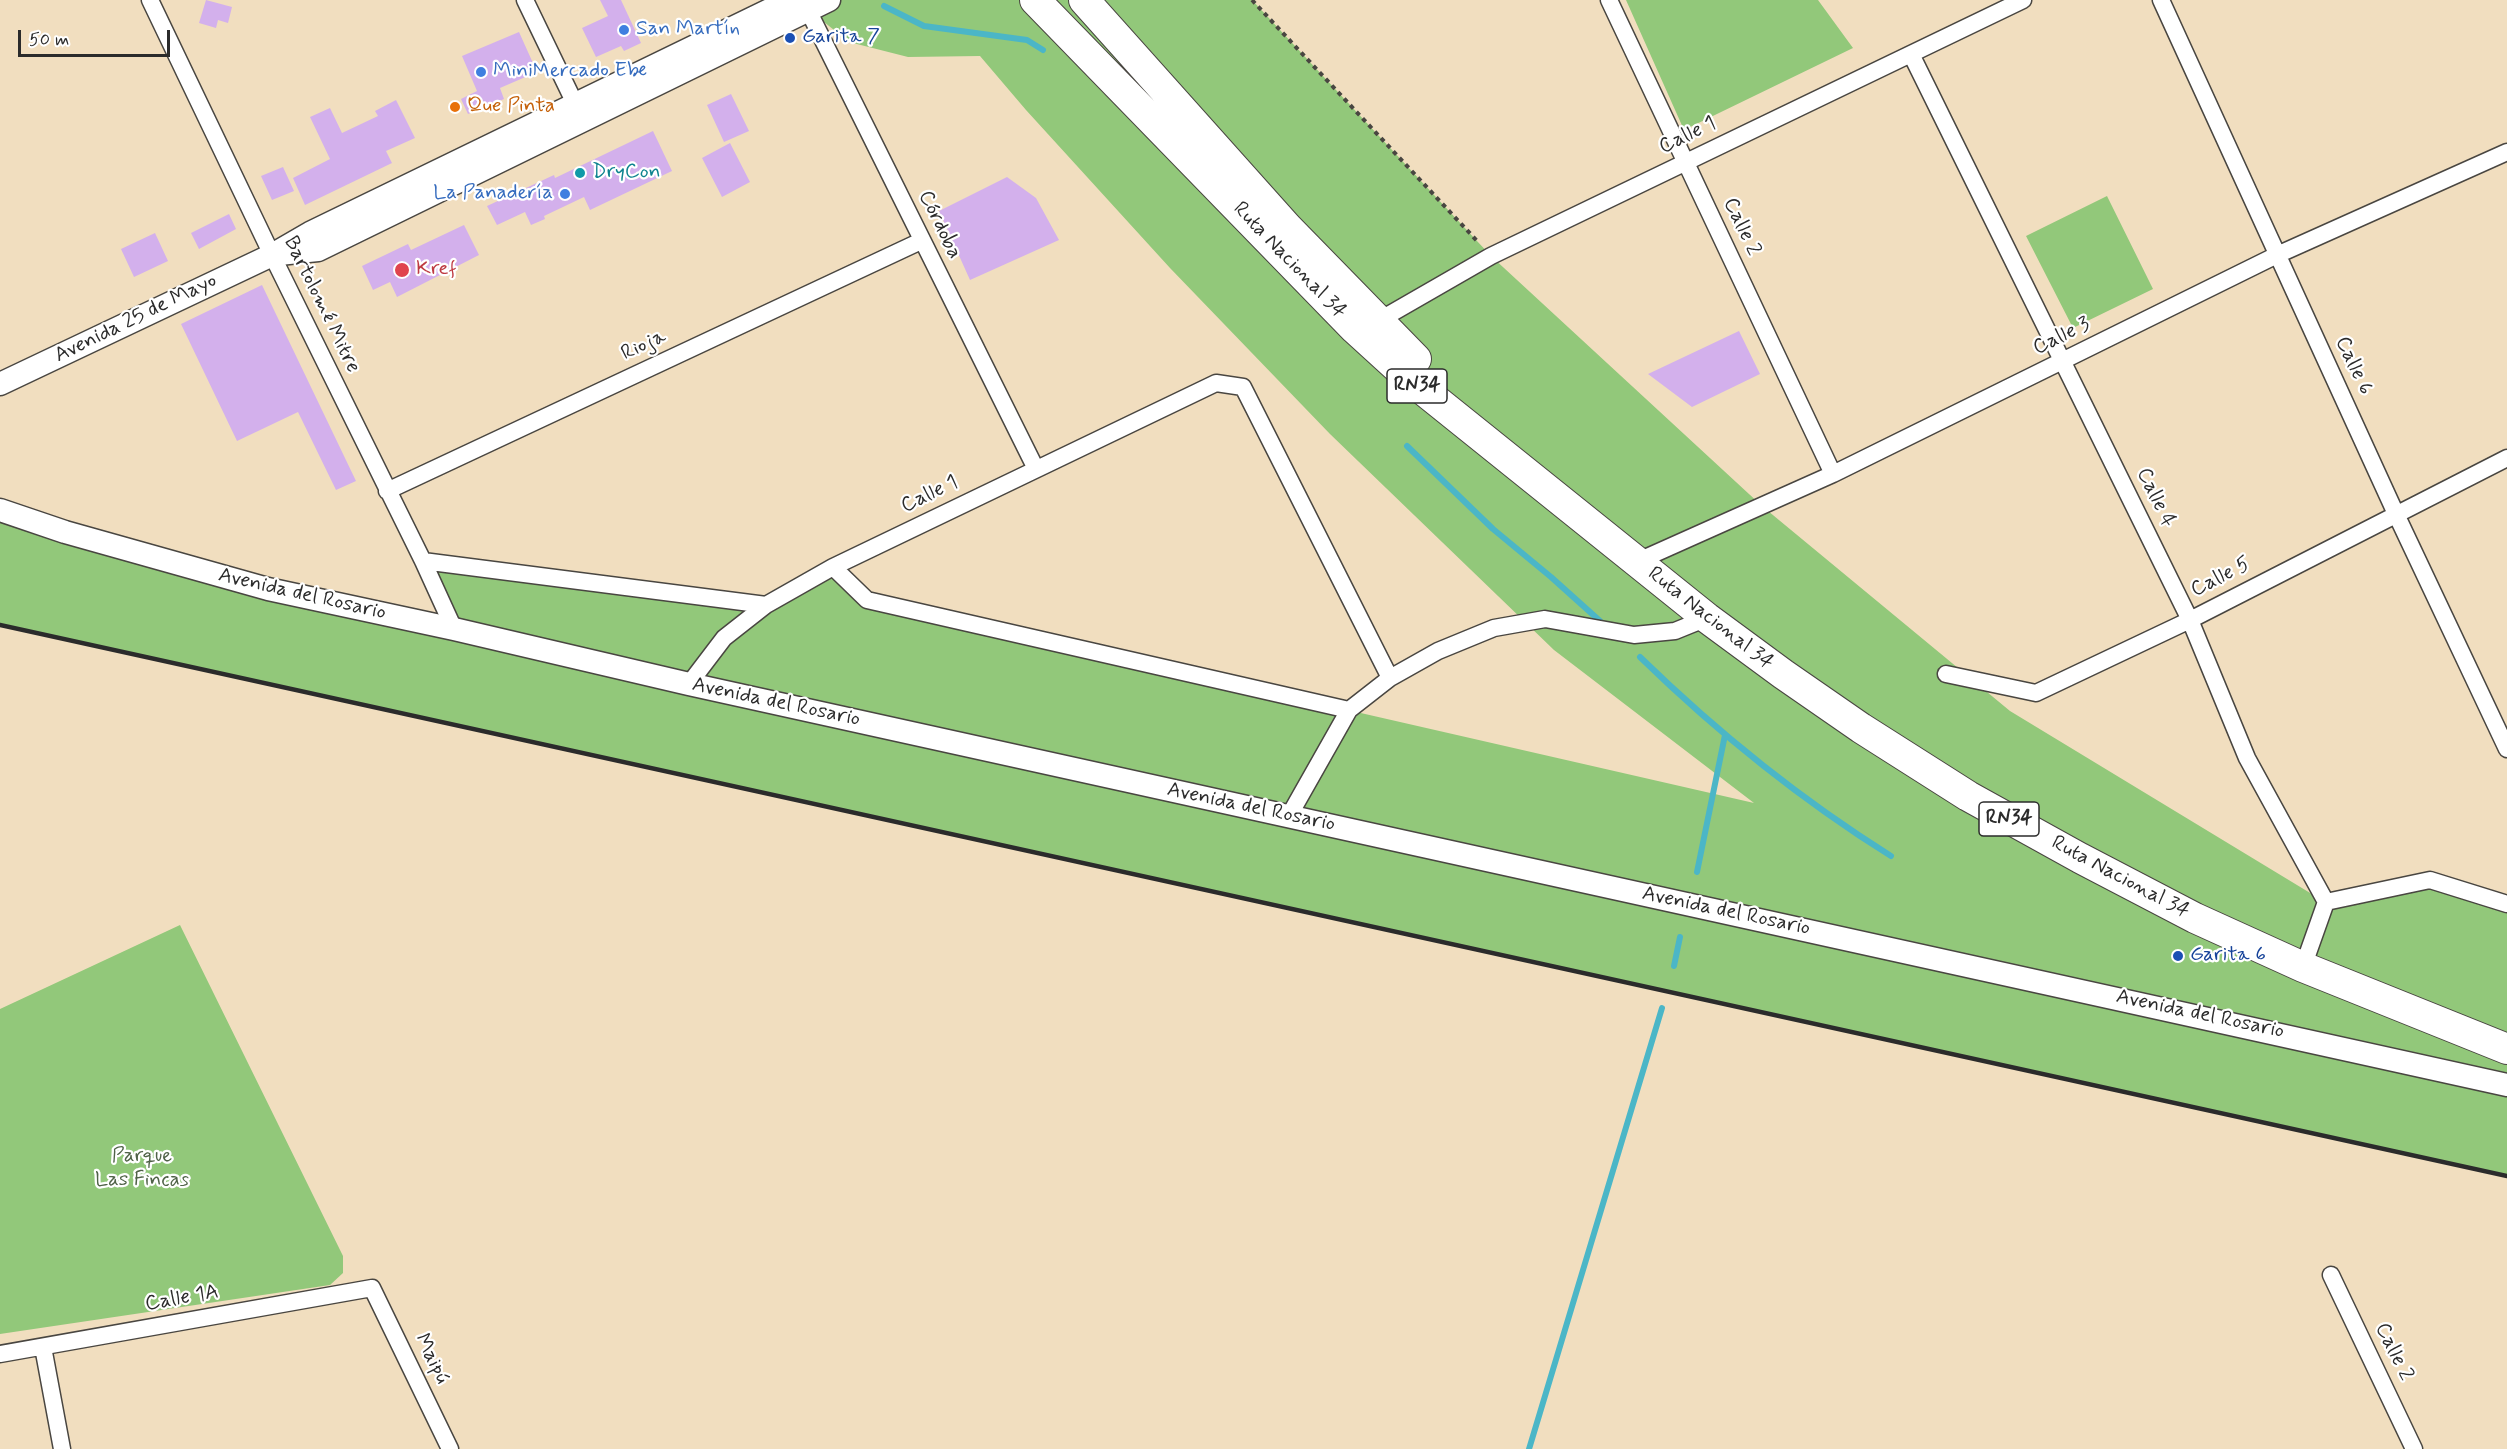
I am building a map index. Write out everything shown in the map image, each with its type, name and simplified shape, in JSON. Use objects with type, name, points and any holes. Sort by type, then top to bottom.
[{"type":"highway","name":"Ruta Nacional 34","points":[[1035,0],[1355,329],[1412,381],[1707,618],[1861,728],[1968,796],[2080,858],[2196,918],[2303,967],[2507,1049]]},
{"type":"highway","name":"Ruta Nacional 34","points":[[1084,0],[1287,227],[1378,321],[1561,502]]},
{"type":"highway","name":"RN34","points":[[1113,0],[1130,38],[1208,137]]},
{"type":"main road","name":"Avenida 25 de Mayo","points":[[0,384],[272,255],[318,250],[579,112],[808,2]]},
{"type":"main road","name":"Avenida del Rosario","points":[[0,510],[65,532],[268,589],[454,629],[688,684],[2507,1084]]},
{"type":"street","name":"Bartolomé Mitre","points":[[150,0],[454,629]]},
{"type":"street","points":[[525,0],[579,112]]},
{"type":"street","name":"Calle 2","points":[[1609,0],[1833,474]]},
{"type":"street","name":"Calle 1","points":[[1378,321],[1491,256],[2023,0]]},
{"type":"street","name":"Calle 6","points":[[2161,0],[2396,514],[2507,749]]},
{"type":"street","name":"Córdoba","points":[[808,2],[921,241],[1036,469]]},
{"type":"street","name":"Calle 4","points":[[1911,54],[2190,620],[2247,758],[2326,902]]},
{"type":"street","name":"Calle 3","points":[[1636,562],[1833,474],[2277,255],[2507,152]]},
{"type":"street","name":"Rioja","points":[[387,491],[921,241]]},
{"type":"street","name":"Calle 1","points":[[688,684],[724,638],[766,606],[832,567],[1216,383],[1243,387],[1390,678]]},
{"type":"street","name":"Calle 5","points":[[1946,674],[2036,693],[2190,620],[2507,458]]},
{"type":"street","points":[[423,561],[766,606]]},
{"type":"street","points":[[832,567],[867,600],[1349,710]]},
{"type":"street","points":[[1289,816],[1349,710],[1390,678],[1438,651],[1494,628],[1545,619],[1634,635],[1674,631],[1707,618]]},
{"type":"street","points":[[2303,967],[2326,902],[2430,880],[2507,904]]},
{"type":"street","name":"Calle 2","points":[[2331,1275],[2415,1449]]},
{"type":"street","name":"Calle 1A","points":[[0,1354],[372,1288]]},
{"type":"street","name":"Maipú","points":[[372,1288],[450,1449]]},
{"type":"street","points":[[43,1347],[62,1449]]},
{"type":"path","points":[[1252,0],[1491,256]]},
{"type":"green space","points":[[790,0],[1252,0],[1491,256],[1762,506],[2010,711],[2325,902],[2430,880],[2507,904],[2507,1176],[0,625],[0,510],[453,629],[423,561],[766,605],[833,567],[867,600],[1754,803],[1554,650],[1330,434],[1170,268],[980,56],[908,57],[849,42],[809,10]]},
{"type":"green space","points":[[1626,0],[1818,0],[1853,48],[1684,130]]},
{"type":"green space","points":[[2107,196],[2153,289],[2073,328],[2026,236]]},
{"type":"green space","name":"Parque Las Fincas","points":[[180,925],[343,1256],[343,1273],[330,1285],[0,1334],[0,1009]]},
{"type":"building","points":[[206,0],[232,7],[228,23],[218,20],[216,28],[199,23]]},
{"type":"building","points":[[600,0],[621,0],[641,43],[624,51],[621,46],[596,57],[582,28],[608,16]]},
{"type":"building","points":[[519,32],[537,72],[500,88],[504,99],[468,114],[461,99],[477,91],[462,56]]},
{"type":"building","points":[[731,94],[749,131],[724,142],[707,105]]},
{"type":"building","points":[[396,100],[415,138],[386,151],[392,163],[305,205],[293,178],[330,159],[310,117],[330,108],[342,133],[378,116],[375,111]]},
{"type":"building","points":[[653,131],[672,171],[590,210],[584,197],[544,216],[545,219],[531,225],[525,212],[497,225],[487,206],[554,175],[555,178]]},
{"type":"building","points":[[730,143],[750,182],[722,197],[702,158]]},
{"type":"building","points":[[283,167],[294,191],[272,200],[261,176]]},
{"type":"building","points":[[1007,177],[1036,198],[1059,240],[970,280],[939,211]]},
{"type":"building","points":[[229,214],[236,229],[199,249],[191,233]]},
{"type":"building","points":[[464,225],[479,255],[397,297],[390,282],[373,290],[362,266],[408,244],[411,250]]},
{"type":"building","points":[[155,233],[168,261],[134,277],[121,249]]},
{"type":"building","points":[[262,285],[356,481],[336,490],[298,412],[237,441],[181,324]]},
{"type":"building","points":[[1739,331],[1760,374],[1692,407],[1648,374]]},
{"type":"waterway","points":[[884,6],[924,26],[1027,40],[1043,50]]},
{"type":"waterway","points":[[1407,446],[1493,529],[1600,621]]},
{"type":"waterway","points":[[1640,657],[1699,712],[1760,763],[1824,811],[1891,856]]},
{"type":"waterway","points":[[1697,872],[1725,735]]},
{"type":"waterway","points":[[1674,966],[1680,937]]},
{"type":"waterway","points":[[1529,1449],[1662,1008]]},
{"type":"railway","points":[[0,625],[2507,1176]]},
{"type":"place","name":"San Martín","points":[[624,30]]},
{"type":"place","name":"Garita 7","points":[[790,38]]},
{"type":"place","name":"MiniMercado Ebe","points":[[481,72]]},
{"type":"place","name":"Que Pinta","points":[[455,107]]},
{"type":"place","name":"DryCon","points":[[580,173]]},
{"type":"place","name":"La Panadería","points":[[565,194]]},
{"type":"place","name":"Kref","points":[[402,270]]},
{"type":"place","name":"Garita 6","points":[[2178,956]]}]
